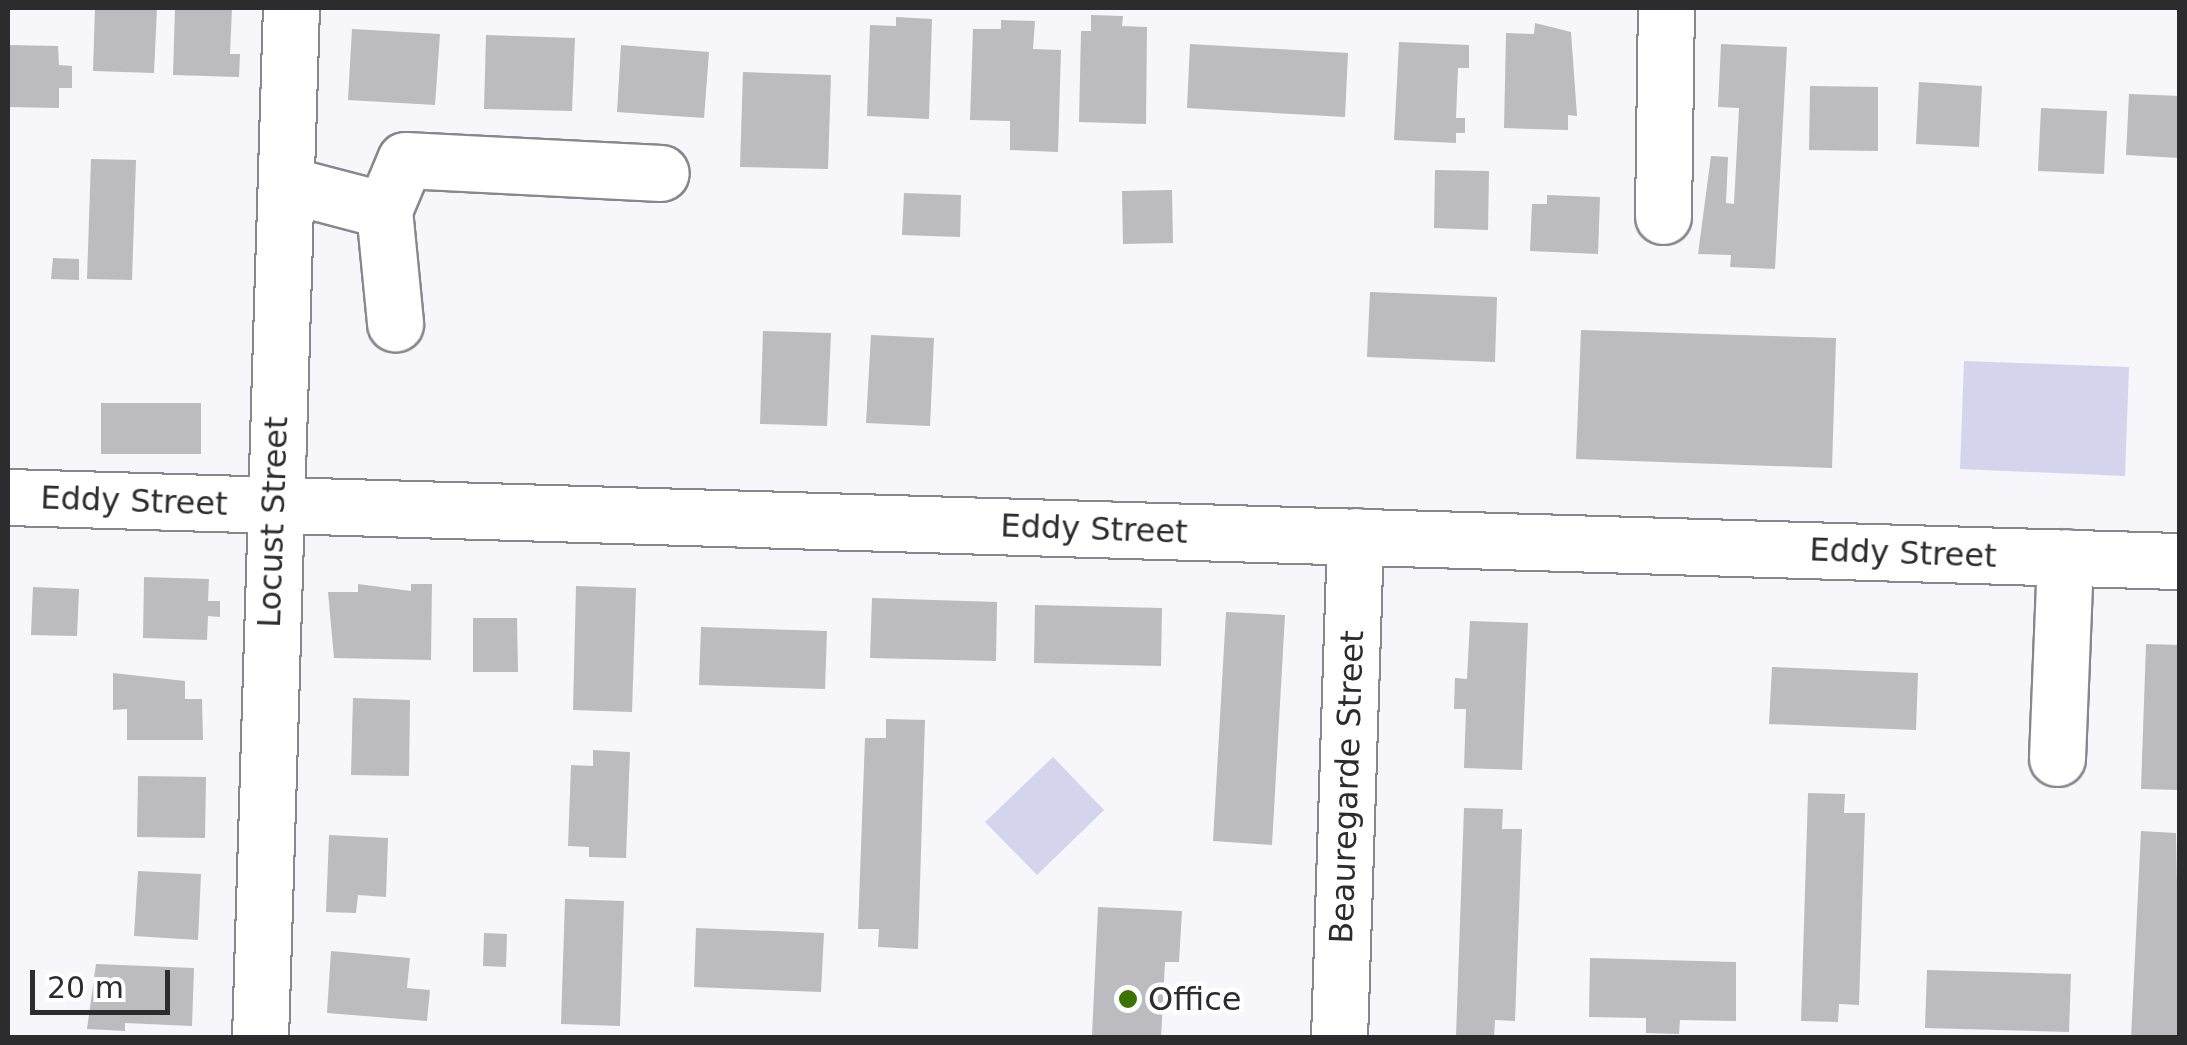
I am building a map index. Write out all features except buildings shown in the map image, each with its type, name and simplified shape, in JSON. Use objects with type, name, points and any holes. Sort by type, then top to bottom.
[{"type":"street","name":"Locust Street","points":[[260,1038],[272,505],[288,185],[290,8]]},
{"type":"street","points":[[1663,216],[1666,8]]},
{"type":"street","points":[[395,323],[384,210],[405,160],[660,173]]},
{"type":"street","points":[[288,185],[384,210]]},
{"type":"street","name":"Eddy Street","points":[[8,497],[2180,561]]},
{"type":"street","name":"Beauregarde Street","points":[[1339,1038],[1355,536]]},
{"type":"street","points":[[2057,758],[2065,558]]},
{"type":"shaded area","points":[[1964,361],[2129,367],[2125,476],[1960,469]]},
{"type":"shaded area","points":[[1053,757],[1104,810],[1037,875],[985,822]]},
{"type":"place","name":"Office","points":[[1128,999]]}]
